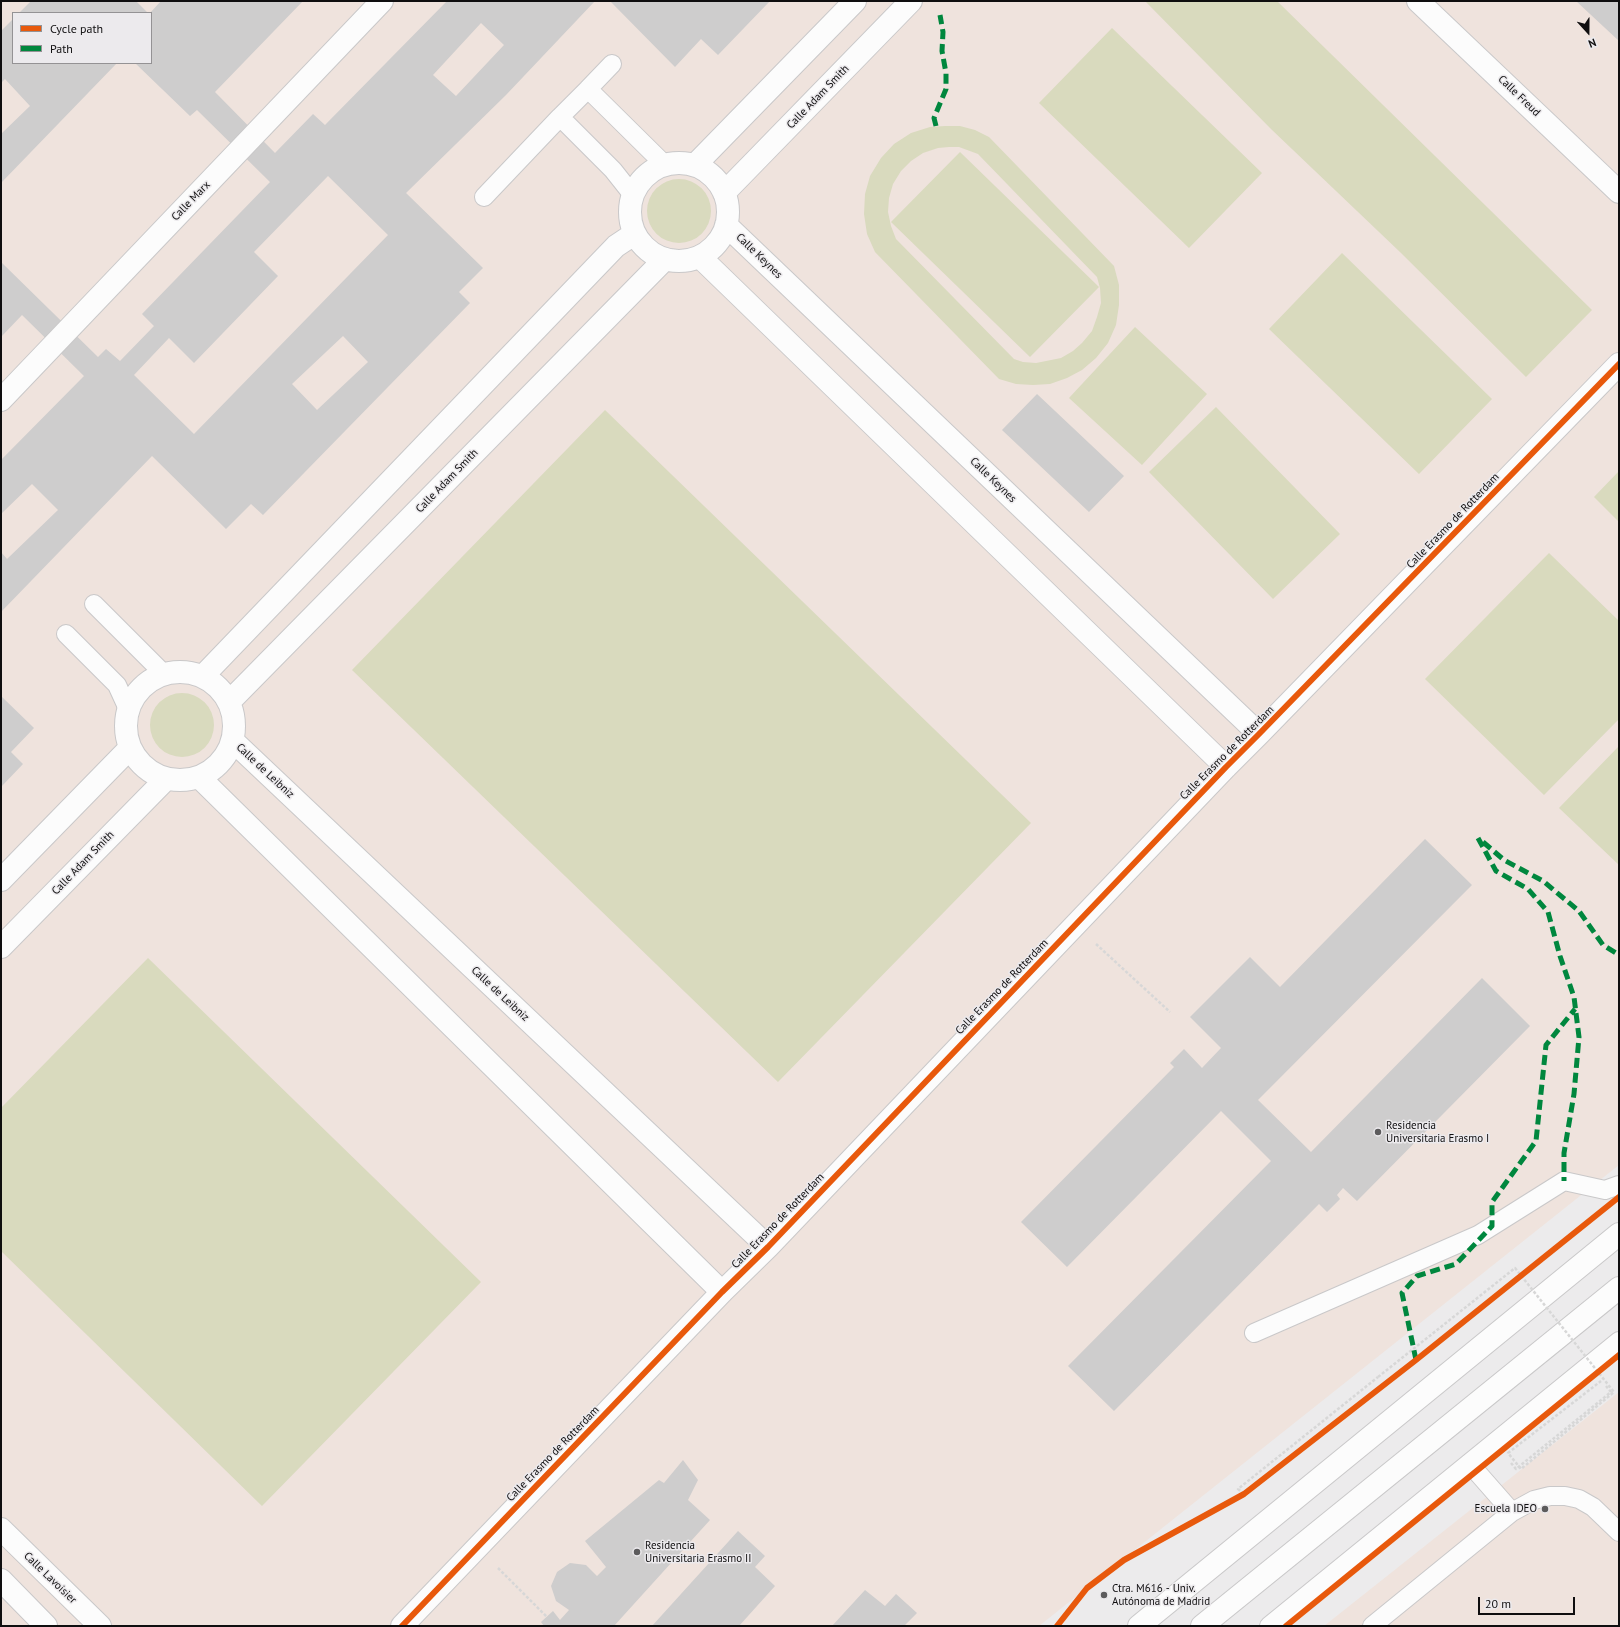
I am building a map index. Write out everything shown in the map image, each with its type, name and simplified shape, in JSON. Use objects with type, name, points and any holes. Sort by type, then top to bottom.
[{"type":"main road","name":"Calle Marx","points":[[1,400],[382,1]]},
{"type":"main road","points":[[695,165],[855,1]]},
{"type":"main road","name":"Calle Adam Smith","points":[[724,192],[912,1]]},
{"type":"main road","name":"Calle Freud","points":[[1418,1],[1619,192]]},
{"type":"main road","points":[[680,162],[695,165],[717,180],[724,192],[728,203],[726,225],[721,238],[712,249],[700,257],[682,262],[664,260],[652,254],[642,246],[634,234],[630,221],[629,207],[632,194],[640,181],[651,171],[665,165],[680,162]]},
{"type":"main road","name":"Calle Keynes","points":[[726,225],[1259,734]]},
{"type":"main road","points":[[203,676],[611,252],[634,234]]},
{"type":"main road","points":[[700,257],[1226,767]]},
{"type":"main road","name":"Calle Adam Smith","points":[[229,702],[664,260]]},
{"type":"main road","name":"Calle Erasmo de Rotterdam","points":[[402,1626],[722,1292],[768,1247],[1226,767],[1619,364]]},
{"type":"main road","points":[[190,672],[203,676],[218,687],[229,702],[234,714],[235,728],[233,741],[226,757],[214,769],[199,777],[183,781],[166,779],[153,773],[141,764],[128,749],[125,724],[128,709],[136,694],[144,686],[164,674],[190,672]]},
{"type":"main road","name":"Calle de Leibniz","points":[[233,741],[768,1247]]},
{"type":"main road","points":[[1,880],[128,749]]},
{"type":"main road","points":[[199,777],[722,1292]]},
{"type":"main road","name":"Calle Adam Smith","points":[[1,948],[166,779]]},
{"type":"main road","points":[[1139,1626],[1619,1234]]},
{"type":"main road","points":[[1202,1626],[1619,1288]]},
{"type":"main road","name":"Calle Lavoisier","points":[[1,1529],[100,1626]]},
{"type":"main road","points":[[1,1580],[46,1626]]},
{"type":"lane","points":[[484,197],[612,64]]},
{"type":"lane","points":[[588,89],[665,165]]},
{"type":"lane","points":[[560,117],[613,170],[632,194]]},
{"type":"lane","points":[[94,604],[164,674]]},
{"type":"lane","points":[[66,634],[118,685],[128,709]]},
{"type":"lane","points":[[1254,1333],[1478,1235],[1564,1180],[1605,1190],[1619,1185]]},
{"type":"lane","points":[[1269,1626],[1473,1467],[1619,1341]]},
{"type":"lane","points":[[1473,1467],[1512,1512]]},
{"type":"lane","points":[[1372,1626],[1512,1512],[1534,1500],[1550,1496],[1565,1496],[1579,1499],[1593,1508],[1619,1532]]},
{"type":"path","points":[[1095,944],[1170,1012]]},
{"type":"path","points":[[1244,1494],[1238,1489],[1515,1268],[1614,1392],[1521,1468],[1517,1463],[1512,1458],[1508,1453],[1601,1381],[1611,1392],[1570,1426],[1528,1460],[1522,1464],[1516,1469],[1501,1452]]},
{"type":"path","points":[[1514,1281],[1527,1272]]},
{"type":"path","points":[[1595,1375],[1601,1370]]},
{"type":"path","points":[[1473,1467],[1501,1452],[1542,1418]]},
{"type":"path","points":[[1237,1498],[1250,1490]]},
{"type":"path","points":[[500,1571],[547,1617]]},
{"type":"shaded area","points":[[1,1],[1619,1],[1619,1165],[1039,1626],[1,1626]]},
{"type":"shaded area","name":"Escuela IDEO","points":[[1619,1392],[1619,1626],[1324,1626]]},
{"type":"green space","points":[[1145,1],[1277,1],[1592,310],[1526,377],[1400,252],[1271,129]]},
{"type":"green space","points":[[1112,28],[1262,173],[1189,248],[1039,103]]},
{"type":"green space","points":[[960,126],[975,130],[989,137],[1114,266],[1119,285],[1119,305],[1116,325],[1108,343],[1096,358],[1082,370],[1067,378],[1050,384],[1016,384],[999,379],[875,252],[867,234],[864,214],[865,194],[870,176],[881,158],[894,144],[911,133],[930,127]],"holes":[[[959,147],[978,154],[1097,277],[1100,288],[1101,303],[1092,331],[1073,351],[1061,358],[1036,363],[1023,362],[1014,359],[896,239],[888,212],[889,198],[893,184],[901,171],[911,161],[923,153],[938,148]]]},
{"type":"green space","points":[[960,152],[1099,287],[1030,357],[891,222]]},
{"type":"green space","points":[[679,179],[697,185],[705,193],[711,211],[705,229],[697,237],[679,243],[661,237],[653,229],[647,211],[653,193],[661,185]]},
{"type":"green space","points":[[1342,253],[1492,399],[1419,474],[1269,329]]},
{"type":"green space","points":[[1135,327],[1207,394],[1142,465],[1069,398]]},
{"type":"green space","points":[[1216,407],[1340,534],[1273,599],[1149,472]]},
{"type":"green space","points":[[605,410],[1031,823],[778,1082],[352,670]]},
{"type":"green space","points":[[1619,471],[1619,522],[1594,497]]},
{"type":"green space","points":[[1549,553],[1619,621],[1619,719],[1544,795],[1425,679]]},
{"type":"green space","points":[[182,693],[194,695],[205,702],[212,713],[214,725],[212,737],[205,748],[194,755],[182,757],[170,755],[159,748],[152,737],[150,725],[152,713],[159,702],[170,695]]},
{"type":"green space","points":[[1619,746],[1619,865],[1559,808]]},
{"type":"green space","points":[[148,958],[481,1282],[262,1506],[1,1251],[1,1108]]},
{"type":"building","points":[[31,1],[136,1],[147,12],[20,12]]},
{"type":"building","points":[[161,1],[303,1],[215,92],[275,153],[313,114],[325,125],[447,1],[595,1],[506,95],[406,193],[483,268],[459,292],[470,303],[263,515],[251,504],[226,529],[152,456],[1,612],[1,552],[7,559],[58,510],[32,484],[1,514],[1,460],[84,376],[22,315],[1,337],[1,262],[98,357],[106,349],[120,361],[154,326],[142,314],[270,182],[197,110],[190,116],[136,64],[152,64],[151,12]],"holes":[[[481,23],[504,45],[456,96],[433,75]],[[328,176],[388,235],[194,434],[134,375],[169,338],[194,363],[278,276],[254,252]],[[343,336],[368,362],[317,410],[292,384]]]},
{"type":"building","points":[[610,1],[770,1],[718,55],[701,39],[675,67]]},
{"type":"building","points":[[1576,1],[1619,1],[1619,41]]},
{"type":"building","points":[[12,20],[12,64],[116,64],[1,183],[1,134],[30,106],[5,79],[1,83],[1,31]]},
{"type":"building","points":[[1037,394],[1124,476],[1089,512],[1002,430]]},
{"type":"building","points":[[1,696],[34,728],[11,752],[23,764],[1,787]]},
{"type":"building","name":"Residencia Universitaria Erasmo I","points":[[1425,839],[1472,885],[1258,1100],[1311,1152],[1482,978],[1530,1026],[1357,1201],[1343,1188],[1337,1195],[1340,1199],[1327,1212],[1319,1204],[1114,1411],[1068,1366],[1271,1161],[1221,1111],[1067,1267],[1021,1222],[1174,1067],[1170,1063],[1184,1049],[1202,1068],[1221,1048],[1190,1017],[1250,957],[1280,987]]},
{"type":"building","name":"Residencia Universitaria Erasmo II","points":[[683,1460],[698,1480],[688,1500],[710,1520],[614,1626],[544,1626],[541,1622],[553,1611],[560,1620],[569,1610],[556,1601],[551,1586],[557,1572],[570,1563],[586,1565],[597,1576],[606,1567],[585,1541],[659,1480],[664,1483]]},
{"type":"building","name":"Residencia Universitaria Erasmo II","points":[[738,1531],[765,1556],[755,1567],[775,1586],[739,1626],[652,1626]]},
{"type":"building","points":[[865,1590],[885,1606],[896,1594],[917,1613],[904,1626],[832,1626]]},
{"type":"marked path","points":[[936,126],[934,118],[946,89],[946,73],[942,51],[943,32],[940,15]]},
{"type":"marked path","points":[[1478,838],[1496,871],[1528,889],[1548,912],[1560,956],[1574,997],[1579,1037],[1574,1094],[1564,1153],[1564,1181]]},
{"type":"marked path","points":[[1483,842],[1504,860],[1543,881],[1579,911],[1603,945],[1619,955]]},
{"type":"marked path","points":[[1416,1360],[1402,1293],[1417,1276],[1456,1264],[1492,1226],[1492,1202],[1536,1141],[1546,1045],[1575,1009]]},
{"type":"cycle path","points":[[402,1626],[722,1292],[768,1247],[1226,767],[1619,364]]},
{"type":"cycle path","points":[[1057,1626],[1087,1588],[1124,1560],[1244,1494],[1416,1360],[1619,1197]]},
{"type":"cycle path","points":[[1286,1626],[1619,1355]]},
{"type":"place","name":"Residencia Universitaria Erasmo I","points":[[1378,1132]]},
{"type":"place","name":"Escuela IDEO","points":[[1545,1509]]},
{"type":"place","name":"Residencia Universitaria Erasmo II","points":[[637,1552]]},
{"type":"place","name":"Ctra. M616 - Univ. Autónoma de Madrid","points":[[1104,1595]]}]
